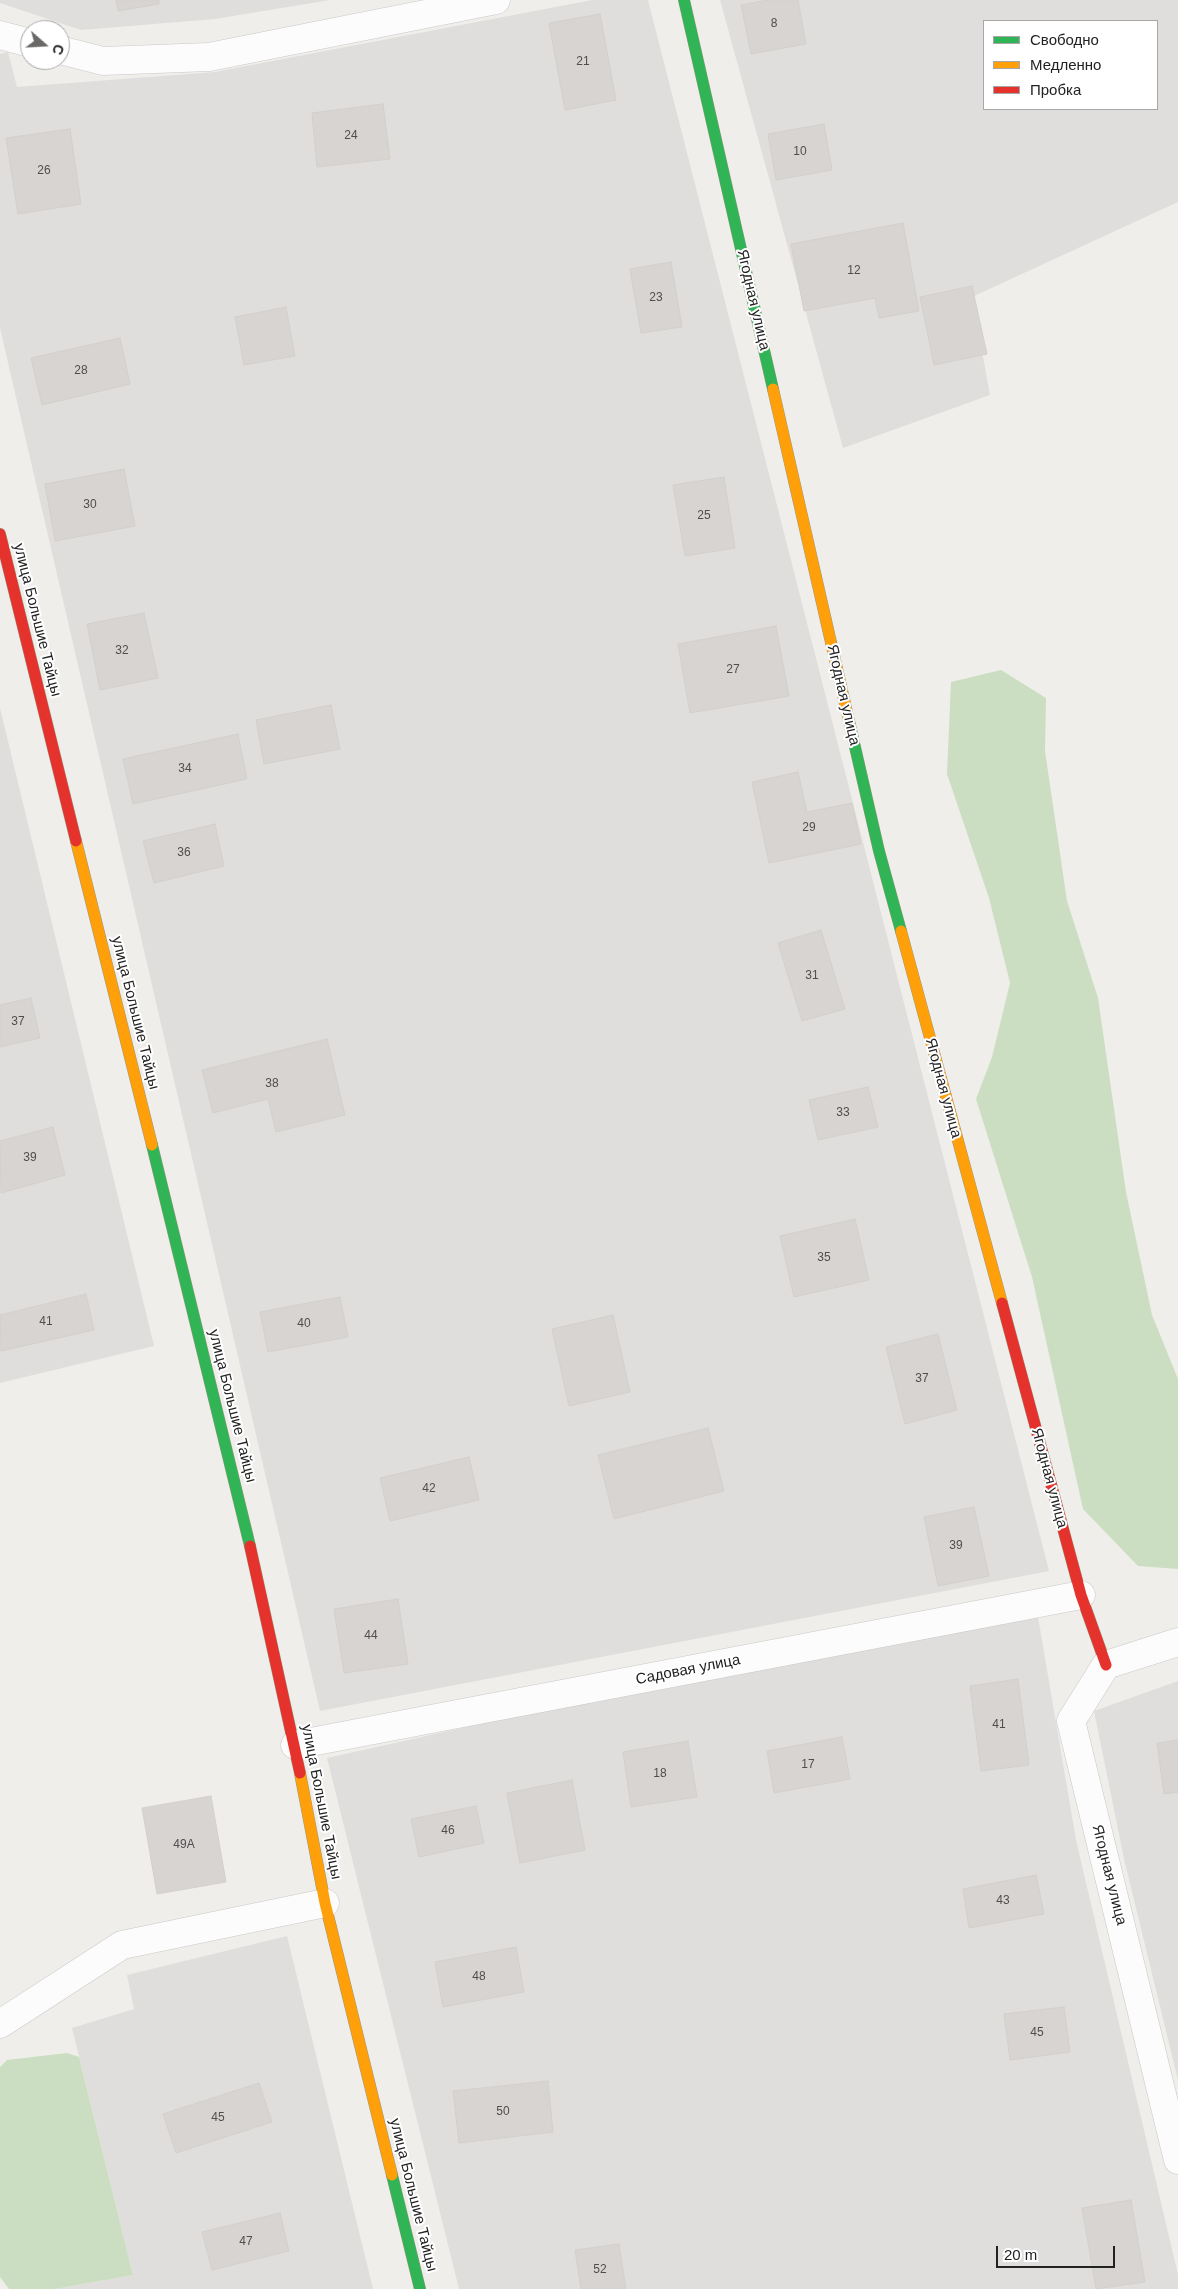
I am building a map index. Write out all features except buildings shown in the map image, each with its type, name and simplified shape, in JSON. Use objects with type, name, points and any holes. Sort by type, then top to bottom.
[{"type":"street","points":[[70,53],[103,61],[209,57],[496,0]]},
{"type":"street","name":"Ягодная улица","points":[[684,0],[879,851],[1081,1595],[1106,1665],[1070,1721],[1178,2160]]},
{"type":"street","points":[[0,35],[20,40]]},
{"type":"street","name":"улица Большие Тайцы","points":[[0,534],[227,1447],[295,1745],[326,1903],[420,2289]]},
{"type":"street","name":"Садовая улица","points":[[295,1745],[1081,1595]]},
{"type":"street","points":[[1106,1665],[1178,1642]]},
{"type":"street","points":[[0,2024],[122,1945],[326,1903]]},
{"type":"shaded area","points":[[0,0],[330,0],[215,19],[81,30],[70,26],[70,20],[51,20],[0,3]]},
{"type":"shaded area","points":[[592,0],[648,0],[1049,1571],[320,1711],[0,328],[0,54],[8,52],[17,87],[215,72]]},
{"type":"shaded area","points":[[720,0],[1178,0],[1178,202],[972,297],[990,395],[843,448]]},
{"type":"shaded area","points":[[0,708],[154,1346],[0,1383]]},
{"type":"shaded area","points":[[1038,1617],[1076,1840],[1178,2275],[1178,2289],[459,2289],[327,1758],[719,1671]]},
{"type":"shaded area","points":[[1178,1681],[1178,2080],[1124,1859],[1094,1711]]},
{"type":"shaded area","points":[[287,1936],[373,2289],[55,2289],[133,2275],[72,2028],[134,2009],[127,1975]]},
{"type":"green space","points":[[1001,670],[1046,698],[1045,751],[1067,901],[1098,998],[1126,1192],[1152,1315],[1178,1379],[1178,1569],[1138,1566],[1083,1509],[1032,1277],[976,1099],[992,1057],[1010,983],[989,898],[947,774],[951,682]]},
{"type":"green space","points":[[67,2053],[79,2057],[133,2275],[55,2289],[9,2289],[0,2277],[0,2067],[7,2060]]},
{"type":"traffic: fast","points":[[684,0],[773,389]]},
{"type":"traffic: fast","points":[[849,721],[879,851],[901,931]]},
{"type":"traffic: fast","points":[[152,1145],[250,1546]]},
{"type":"traffic: fast","points":[[392,2175],[420,2289]]},
{"type":"traffic: slow","points":[[773,389],[849,721]]},
{"type":"traffic: slow","points":[[76,841],[152,1145]]},
{"type":"traffic: slow","points":[[901,931],[1002,1303]]},
{"type":"traffic: slow","points":[[300,1773],[325,1903],[392,2175]]},
{"type":"traffic: jam","points":[[0,534],[76,841]]},
{"type":"traffic: jam","points":[[1002,1303],[1081,1595],[1106,1665]]},
{"type":"traffic: jam","points":[[250,1546],[300,1773]]}]
